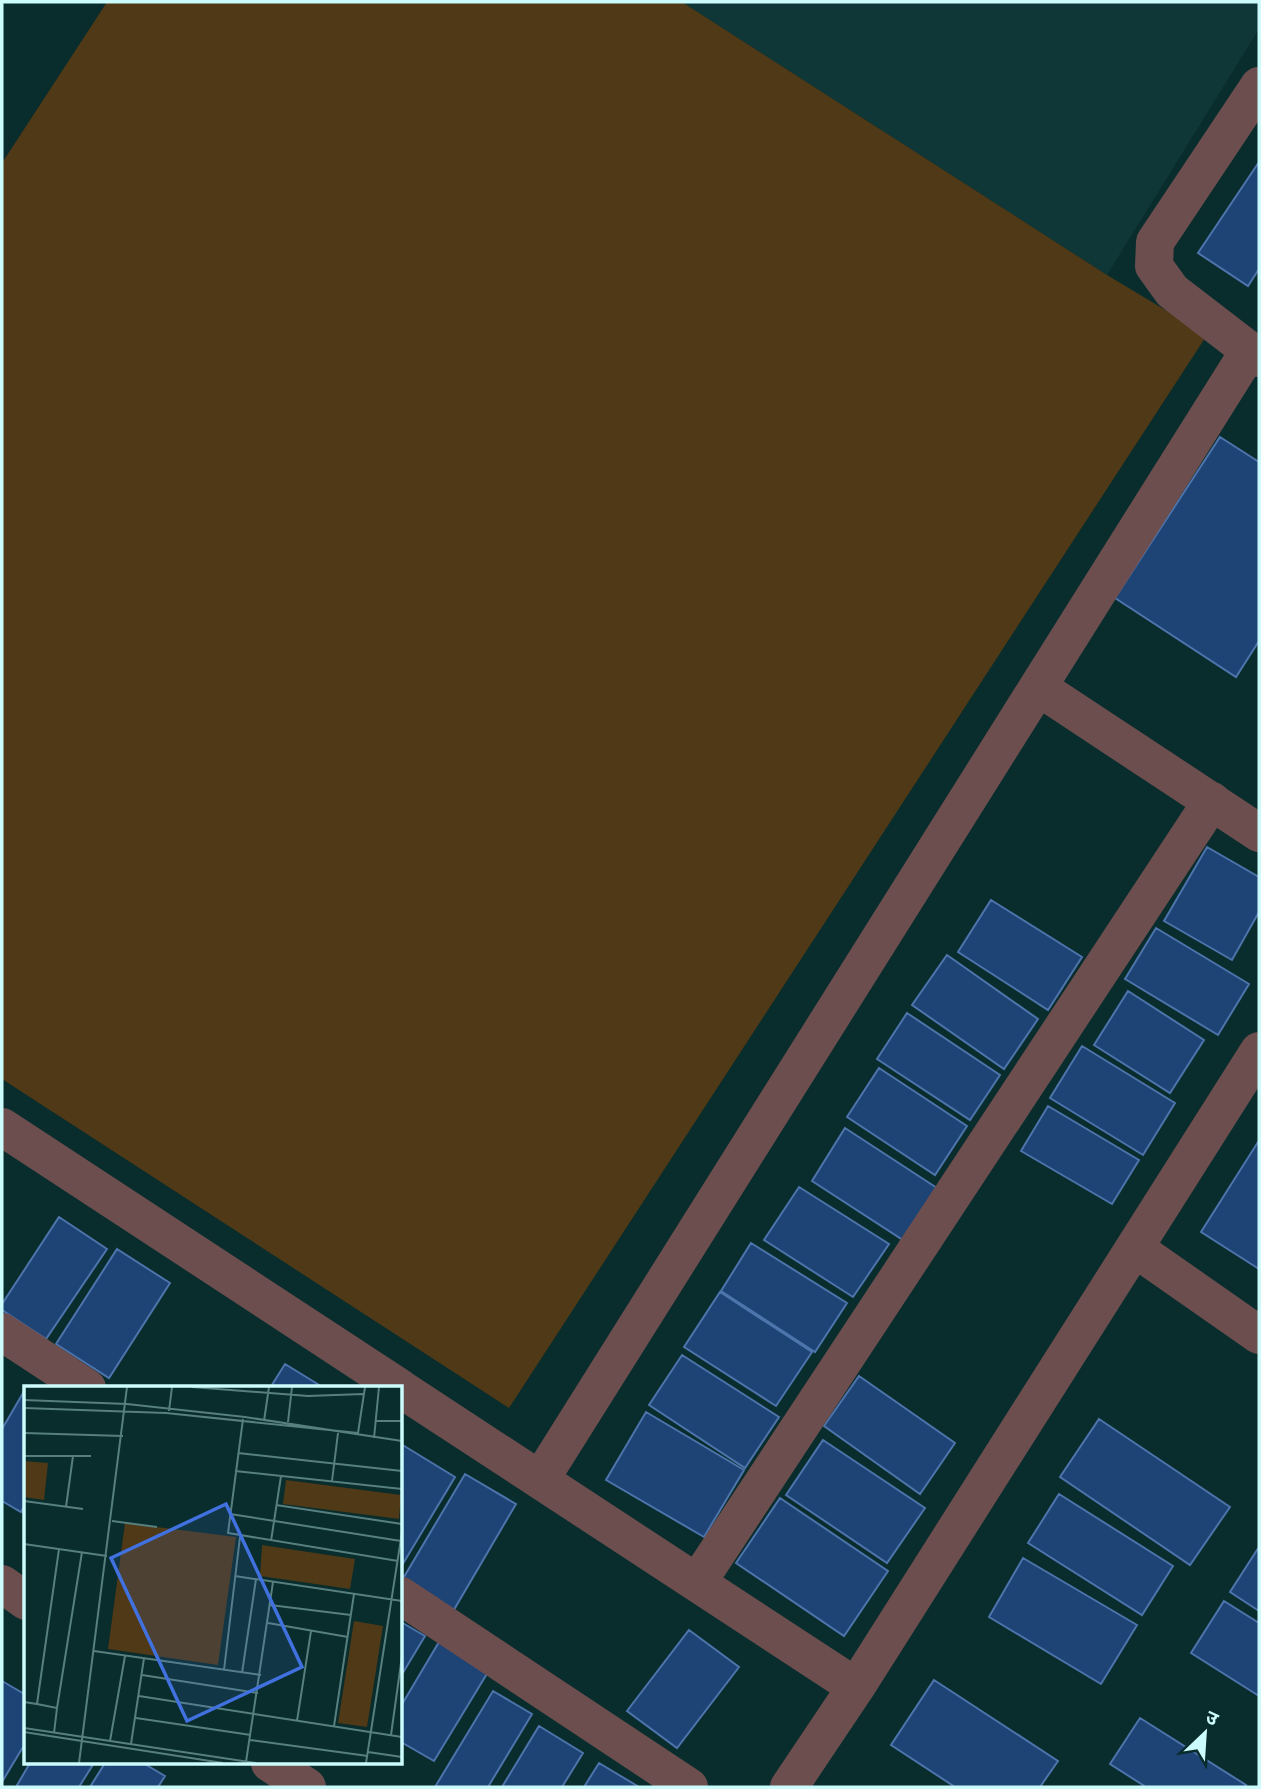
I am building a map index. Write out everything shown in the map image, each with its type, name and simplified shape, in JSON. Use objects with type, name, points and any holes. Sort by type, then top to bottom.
[{"type":"street","points":[[540,1480],[1038,687],[1254,355],[1172,291],[1154,266],[1155,242],[1255,101]]},
{"type":"street","points":[[1038,687],[1259,833]]},
{"type":"street","points":[[697,1583],[1212,801]]},
{"type":"street","points":[[789,1787],[856,1687],[1136,1249],[1247,1098],[1259,1051]]},
{"type":"street","points":[[2,1128],[395,1386]]},
{"type":"street","points":[[1136,1249],[1259,1335]]},
{"type":"street","points":[[2,1332],[84,1386]]},
{"type":"street","points":[[402,1390],[856,1687]]},
{"type":"street","points":[[2,1584],[24,1600]]},
{"type":"street","points":[[402,1597],[690,1787]]},
{"type":"street","points":[[272,1764],[307,1787]]},
{"type":"shaded area","points":[[107,2],[682,2],[1107,275],[1207,335],[509,1408],[2,1079],[2,163]]},
{"type":"shaded area","points":[[682,2],[1259,2],[1259,29],[1107,275]]},
{"type":"building","points":[[1259,162],[1259,269],[1248,286],[1198,253]]},
{"type":"building","points":[[1220,437],[1259,462],[1259,641],[1236,677],[1115,598]]},
{"type":"building","points":[[1207,847],[1259,877],[1259,912],[1232,960],[1164,921]]},
{"type":"building","points":[[991,900],[1082,957],[1048,1010],[958,952]]},
{"type":"building","points":[[1156,928],[1249,984],[1218,1035],[1125,979]]},
{"type":"building","points":[[947,955],[1038,1019],[1004,1069],[912,1005]]},
{"type":"building","points":[[1128,991],[1204,1040],[1170,1093],[1094,1045]]},
{"type":"building","points":[[907,1013],[1000,1075],[970,1120],[877,1059]]},
{"type":"building","points":[[1082,1046],[1175,1103],[1143,1155],[1050,1098]]},
{"type":"building","points":[[879,1068],[967,1126],[935,1175],[847,1117]]},
{"type":"building","points":[[1048,1106],[1139,1160],[1112,1204],[1021,1151]]},
{"type":"building","points":[[845,1128],[937,1188],[903,1240],[812,1181]]},
{"type":"building","points":[[1259,1143],[1259,1269],[1201,1232]]},
{"type":"building","points":[[799,1187],[889,1244],[853,1297],[764,1240]]},
{"type":"building","points":[[59,1217],[107,1249],[46,1339],[2,1310],[2,1304]]},
{"type":"building","points":[[751,1243],[847,1303],[815,1352],[721,1291]]},
{"type":"building","points":[[117,1249],[170,1283],[109,1378],[56,1344]]},
{"type":"building","points":[[720,1292],[812,1352],[776,1406],[684,1347]]},
{"type":"building","points":[[682,1355],[779,1417],[745,1468],[649,1405]]},
{"type":"building","points":[[285,1364],[321,1386],[271,1386]]},
{"type":"building","points":[[859,1376],[955,1443],[920,1494],[824,1426]]},
{"type":"building","points":[[24,1391],[24,1507],[21,1512],[2,1501],[2,1429]]},
{"type":"building","points":[[646,1412],[744,1470],[704,1537],[606,1480]]},
{"type":"building","points":[[1099,1419],[1230,1507],[1190,1565],[1060,1477]]},
{"type":"building","points":[[823,1440],[925,1508],[887,1563],[786,1495]]},
{"type":"building","points":[[402,1445],[455,1477],[402,1565]]},
{"type":"building","points":[[465,1474],[516,1504],[452,1613],[402,1580]]},
{"type":"building","points":[[1059,1494],[1173,1566],[1142,1615],[1028,1543]]},
{"type":"building","points":[[780,1498],[888,1571],[844,1636],[736,1563]]},
{"type":"building","points":[[1259,1547],[1259,1611],[1230,1592]]},
{"type":"building","points":[[1023,1558],[1137,1625],[1101,1684],[989,1617]]},
{"type":"building","points":[[1224,1601],[1259,1623],[1259,1696],[1191,1653]]},
{"type":"building","points":[[402,1623],[425,1636],[402,1674]]},
{"type":"building","points":[[689,1630],[739,1667],[677,1748],[627,1711]]},
{"type":"building","points":[[439,1642],[488,1672],[434,1761],[402,1743],[402,1704]]},
{"type":"building","points":[[934,1680],[1058,1761],[1040,1787],[955,1787],[891,1745]]},
{"type":"building","points":[[2,1681],[24,1694],[24,1745],[2,1782]]},
{"type":"building","points":[[493,1691],[532,1714],[488,1787],[435,1787]]},
{"type":"building","points":[[1140,1718],[1246,1785],[1146,1787],[1110,1764]]},
{"type":"building","points":[[539,1726],[583,1753],[562,1787],[502,1787]]},
{"type":"building","points":[[599,1763],[639,1787],[584,1787]]},
{"type":"building","points":[[29,1764],[93,1764],[79,1787],[16,1787]]},
{"type":"building","points":[[104,1764],[145,1764],[165,1776],[158,1787],[90,1787]]}]
